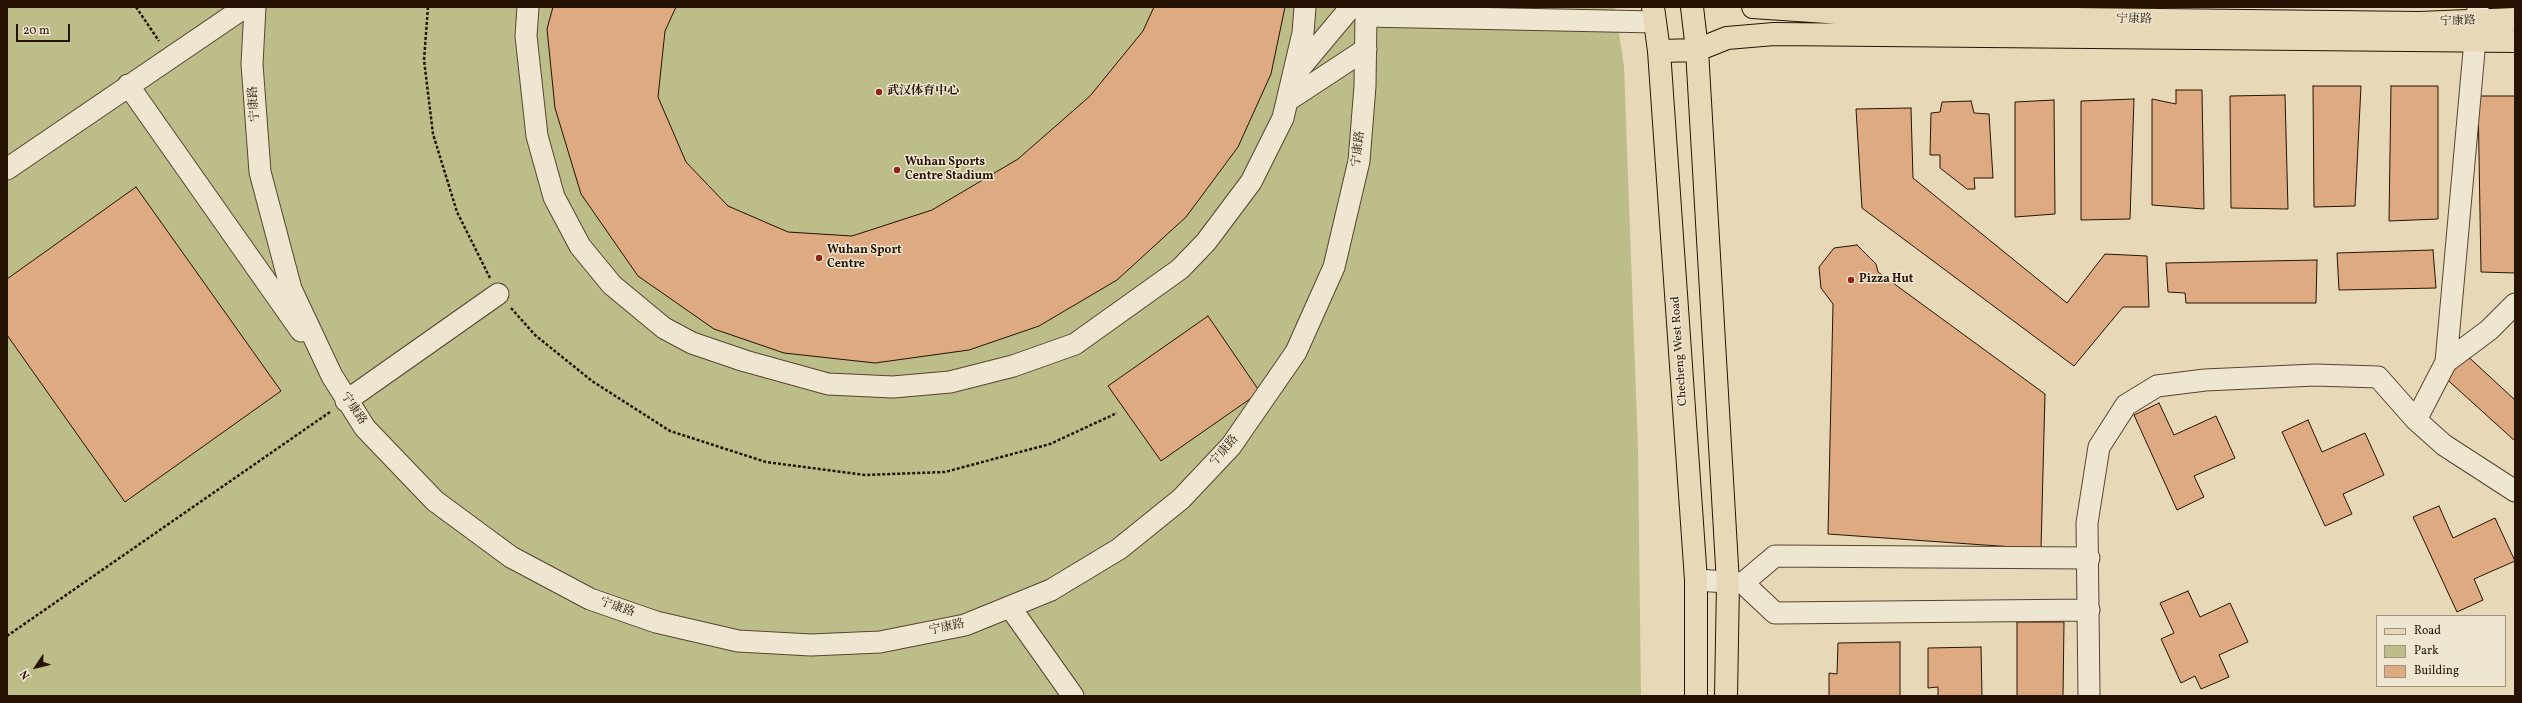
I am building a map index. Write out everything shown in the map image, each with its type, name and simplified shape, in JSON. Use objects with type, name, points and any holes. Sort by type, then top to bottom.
[{"type":"main road","points":[[1692,7],[1697,50],[1735,583],[1726,696]]},
{"type":"main road","name":"宁康路","points":[[1753,7],[1901,17],[2476,24],[2515,19]]},
{"type":"main road","name":"Checheng West Road","points":[[1654,15],[1659,51],[1696,580],[1696,696]]},
{"type":"main road","points":[[1659,51],[1697,50],[1726,38],[1782,34],[2476,24],[2515,41]]},
{"type":"street","points":[[7,169],[128,85],[245,7]]},
{"type":"street","name":"宁康路","points":[[255,7],[252,64],[260,172],[292,288],[332,376],[346,401],[365,428],[435,501],[511,557],[590,599],[656,622],[738,641],[826,644],[880,642],[965,625],[1051,590],[1119,549],[1181,499],[1231,446],[1296,352],[1334,267],[1359,161],[1366,49],[1361,10]]},
{"type":"street","points":[[528,7],[526,36],[537,136],[554,197],[580,246],[612,285],[664,328],[692,344],[745,361],[828,384],[893,387],[950,382],[1013,366],[1075,344],[1180,269],[1206,242],[1250,182],[1283,118],[1303,33],[1305,7]]},
{"type":"street","points":[[1292,78],[1361,10],[1654,15]]},
{"type":"street","points":[[2416,420],[2446,362],[2476,24]]},
{"type":"street","points":[[1287,101],[1366,49]]},
{"type":"street","points":[[128,85],[332,376]]},
{"type":"street","points":[[346,401],[498,294]]},
{"type":"street","points":[[2446,362],[2489,330],[2515,304]]},
{"type":"street","points":[[2089,696],[2089,558],[2087,524],[2099,447],[2126,405],[2157,386],[2205,380],[2315,375],[2378,377],[2416,420],[2444,445],[2515,491]]},
{"type":"street","points":[[1735,583],[1776,556],[2089,558]]},
{"type":"street","points":[[1696,580],[1735,583],[1775,613],[2089,610]]},
{"type":"street","points":[[1010,607],[1073,696]]},
{"type":"path","points":[[136,7],[170,57]]},
{"type":"path","points":[[7,636],[346,401]]},
{"type":"green space","name":"Wuhan Sport Centre","points":[[7,7],[1615,7],[1624,66],[1638,449],[1641,696],[7,696]]},
{"type":"building","points":[[553,7],[676,7],[665,31],[658,97],[686,162],[728,206],[788,232],[852,236],[932,210],[1018,159],[1090,96],[1143,31],[1154,7],[1285,7],[1271,74],[1238,147],[1186,217],[1117,280],[1039,326],[969,350],[875,363],[784,353],[714,329],[638,276],[581,194],[555,108],[547,29]]},
{"type":"building","points":[[2313,86],[2361,86],[2355,206],[2314,207]]},
{"type":"building","points":[[2391,86],[2438,86],[2438,219],[2389,221]]},
{"type":"building","points":[[2176,90],[2202,90],[2204,209],[2152,205],[2152,99],[2176,104]]},
{"type":"building","points":[[2285,95],[2288,209],[2231,208],[2230,96]]},
{"type":"building","points":[[2478,96],[2515,96],[2515,273],[2481,272]]},
{"type":"building","points":[[2134,99],[2130,219],[2081,220],[2081,101]]},
{"type":"building","points":[[2054,100],[2055,214],[2015,217],[2015,102]]},
{"type":"building","points":[[1971,101],[1974,113],[1989,114],[1993,178],[1974,178],[1975,189],[1967,189],[1940,168],[1940,155],[1930,155],[1931,113],[1940,112],[1942,102]]},
{"type":"building","points":[[1911,108],[1913,178],[2067,303],[2105,254],[2147,256],[2149,307],[2123,307],[2074,366],[1862,208],[1856,109]]},
{"type":"building","points":[[136,187],[281,391],[125,502],[7,335],[7,279]]},
{"type":"building","points":[[1857,245],[1876,264],[1878,272],[2045,394],[2041,549],[1828,534],[1833,304],[1821,288],[1819,267],[1834,248]]},
{"type":"building","points":[[2433,250],[2436,288],[2339,290],[2337,253]]},
{"type":"building","points":[[2317,260],[2316,303],[2186,303],[2185,293],[2168,292],[2166,263]]},
{"type":"building","points":[[1208,316],[1260,392],[1161,461],[1108,386]]},
{"type":"building","points":[[2462,351],[2515,400],[2515,441],[2441,374]]},
{"type":"building","points":[[2159,403],[2174,435],[2216,416],[2235,458],[2194,476],[2204,497],[2177,510],[2134,415]]},
{"type":"building","points":[[2308,420],[2322,452],[2365,433],[2384,475],[2343,494],[2352,514],[2325,526],[2282,432]]},
{"type":"building","points":[[2439,506],[2453,538],[2495,518],[2515,561],[2474,579],[2483,600],[2457,612],[2413,517]]},
{"type":"building","points":[[2188,591],[2200,617],[2230,603],[2248,642],[2219,655],[2229,677],[2201,689],[2195,676],[2181,683],[2161,639],[2174,633],[2160,603]]},
{"type":"building","points":[[2017,622],[2064,622],[2063,696],[2017,696]]},
{"type":"building","points":[[1900,642],[1900,696],[1829,696],[1829,673],[1837,674],[1838,643]]},
{"type":"building","points":[[1981,647],[1982,696],[1938,696],[1938,687],[1928,688],[1928,648]]},
{"type":"place","name":"武汉体育中心","points":[[879,92]]},
{"type":"place","name":"Wuhan Sports Centre Stadium","points":[[897,170]]},
{"type":"place","name":"Wuhan Sport Centre","points":[[819,258]]},
{"type":"place","name":"Pizza Hut","points":[[1851,280]]}]
